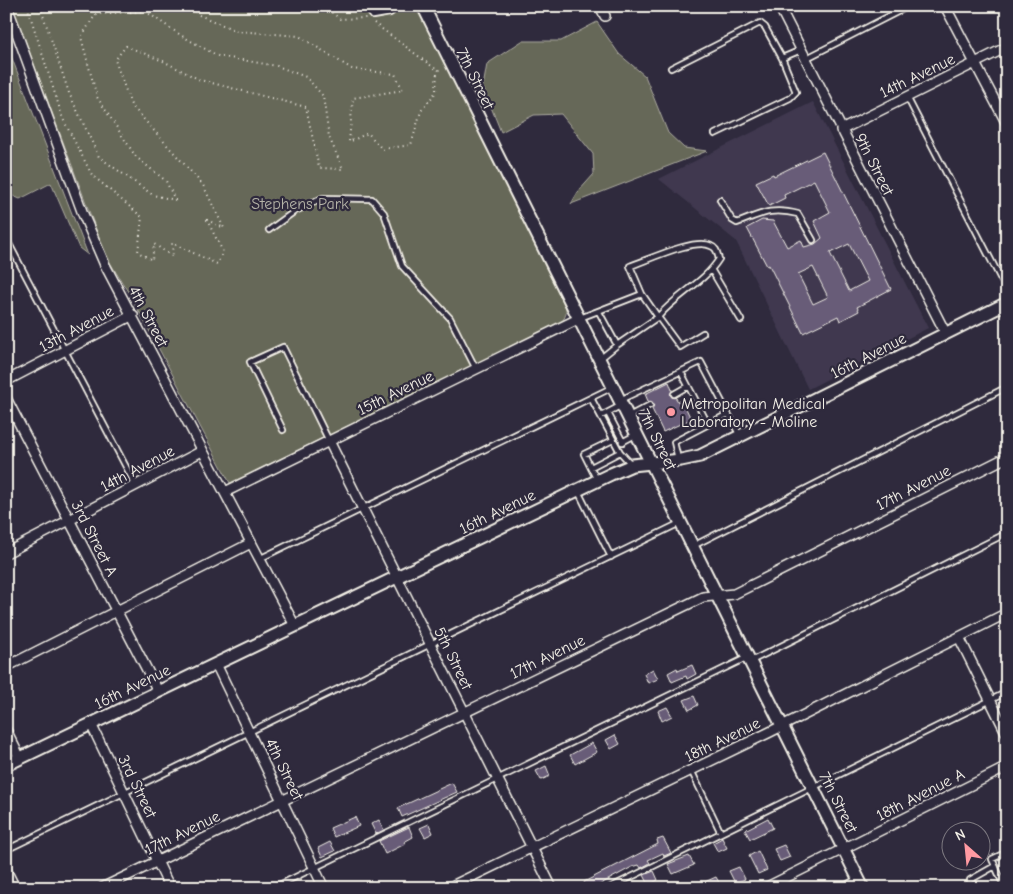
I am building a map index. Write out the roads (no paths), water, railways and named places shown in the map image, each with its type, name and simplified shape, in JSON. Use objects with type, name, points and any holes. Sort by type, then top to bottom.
[{"type":"street","name":"4th Street","points":[[7,6],[92,235],[105,265],[295,626]]},
{"type":"street","name":"7th Street","points":[[423,6],[861,883]]},
{"type":"street","points":[[600,6],[605,16]]},
{"type":"street","name":"9th Street","points":[[779,6],[946,334]]},
{"type":"street","points":[[946,6],[1007,124]]},
{"type":"street","name":"14th Avenue","points":[[841,130],[1007,47]]},
{"type":"street","name":"16th Avenue","points":[[6,764],[597,480],[632,465],[678,461],[700,456],[1007,303]]},
{"type":"street","name":"13th Avenue","points":[[6,381],[133,315]]},
{"type":"street","name":"15th Avenue","points":[[225,492],[578,319]]},
{"type":"street","name":"3rd Street A","points":[[6,398],[158,692]]},
{"type":"street","name":"5th Street","points":[[329,441],[552,888]]},
{"type":"street","name":"14th Avenue","points":[[6,553],[202,451]]},
{"type":"street","name":"17th Avenue","points":[[102,888],[703,597],[734,594],[1007,457]]},
{"type":"street","points":[[6,666],[251,543]]},
{"type":"street","name":"18th Avenue","points":[[448,888],[782,726],[1007,613]]},
{"type":"street","points":[[959,637],[1007,734]]},
{"type":"street","name":"4th Street","points":[[216,664],[283,799],[324,888]]},
{"type":"street","name":"3rd Street","points":[[91,724],[170,888]]},
{"type":"street","points":[[6,730],[20,758]]},
{"type":"street","name":"18th Avenue A","points":[[766,888],[1007,767]]},
{"type":"street","points":[[6,870],[15,888]]},
{"type":"lane","points":[[365,6],[373,16],[390,13],[400,6]]},
{"type":"lane","points":[[387,6],[390,13]]},
{"type":"lane","points":[[806,59],[910,6]]},
{"type":"lane","points":[[671,68],[760,23],[765,27],[782,58],[796,92],[790,98],[715,134]]},
{"type":"lane","points":[[782,58],[801,50]]},
{"type":"lane","points":[[907,97],[1007,291]]},
{"type":"lane","points":[[269,230],[295,211],[322,198],[372,198],[384,212],[402,266],[450,318],[476,370]]},
{"type":"lane","points":[[720,200],[732,220],[736,222],[763,213],[784,210],[798,214],[813,240]]},
{"type":"lane","points":[[6,238],[136,486]]},
{"type":"lane","points":[[599,359],[658,317],[670,302],[712,271],[719,259],[716,250],[710,245],[697,243],[630,266],[642,294],[658,317],[680,347],[703,333]]},
{"type":"lane","points":[[712,271],[740,320]]},
{"type":"lane","points":[[578,319],[642,294]]},
{"type":"lane","points":[[599,312],[617,345]]},
{"type":"lane","points":[[283,430],[250,362],[283,348],[329,441]]},
{"type":"lane","points":[[601,416],[621,403],[701,362],[740,437]]},
{"type":"lane","points":[[681,372],[708,424]]},
{"type":"lane","points":[[674,394],[688,386]]},
{"type":"lane","points":[[259,559],[613,387]]},
{"type":"lane","points":[[693,546],[1007,387]]},
{"type":"lane","points":[[591,398],[620,452],[632,465]]},
{"type":"lane","points":[[628,416],[650,406]]},
{"type":"lane","points":[[608,413],[623,442]]},
{"type":"lane","points":[[678,461],[674,442],[728,414]]},
{"type":"lane","points":[[616,445],[637,434]]},
{"type":"lane","points":[[597,480],[584,454],[613,440]]},
{"type":"lane","points":[[590,467],[620,452]]},
{"type":"lane","points":[[577,490],[611,557]]},
{"type":"lane","points":[[6,850],[682,522]]},
{"type":"lane","points":[[273,888],[1007,533]]},
{"type":"lane","points":[[609,888],[1007,692]]},
{"type":"lane","points":[[692,770],[721,833]]},
{"type":"lane","points":[[1005,888],[992,859],[1007,852]]},
{"type":"lane","points":[[970,888],[970,880],[995,866]]},
{"type":"lane","points":[[841,888],[861,883]]},
{"type":"lane","points":[[816,888],[824,888]]},
{"type":"place","name":"Metropolitan Medical Laboratory - Moline","points":[[671,412]]},
{"type":"park label","name":"Stephens Park","points":[[300,203]]}]
